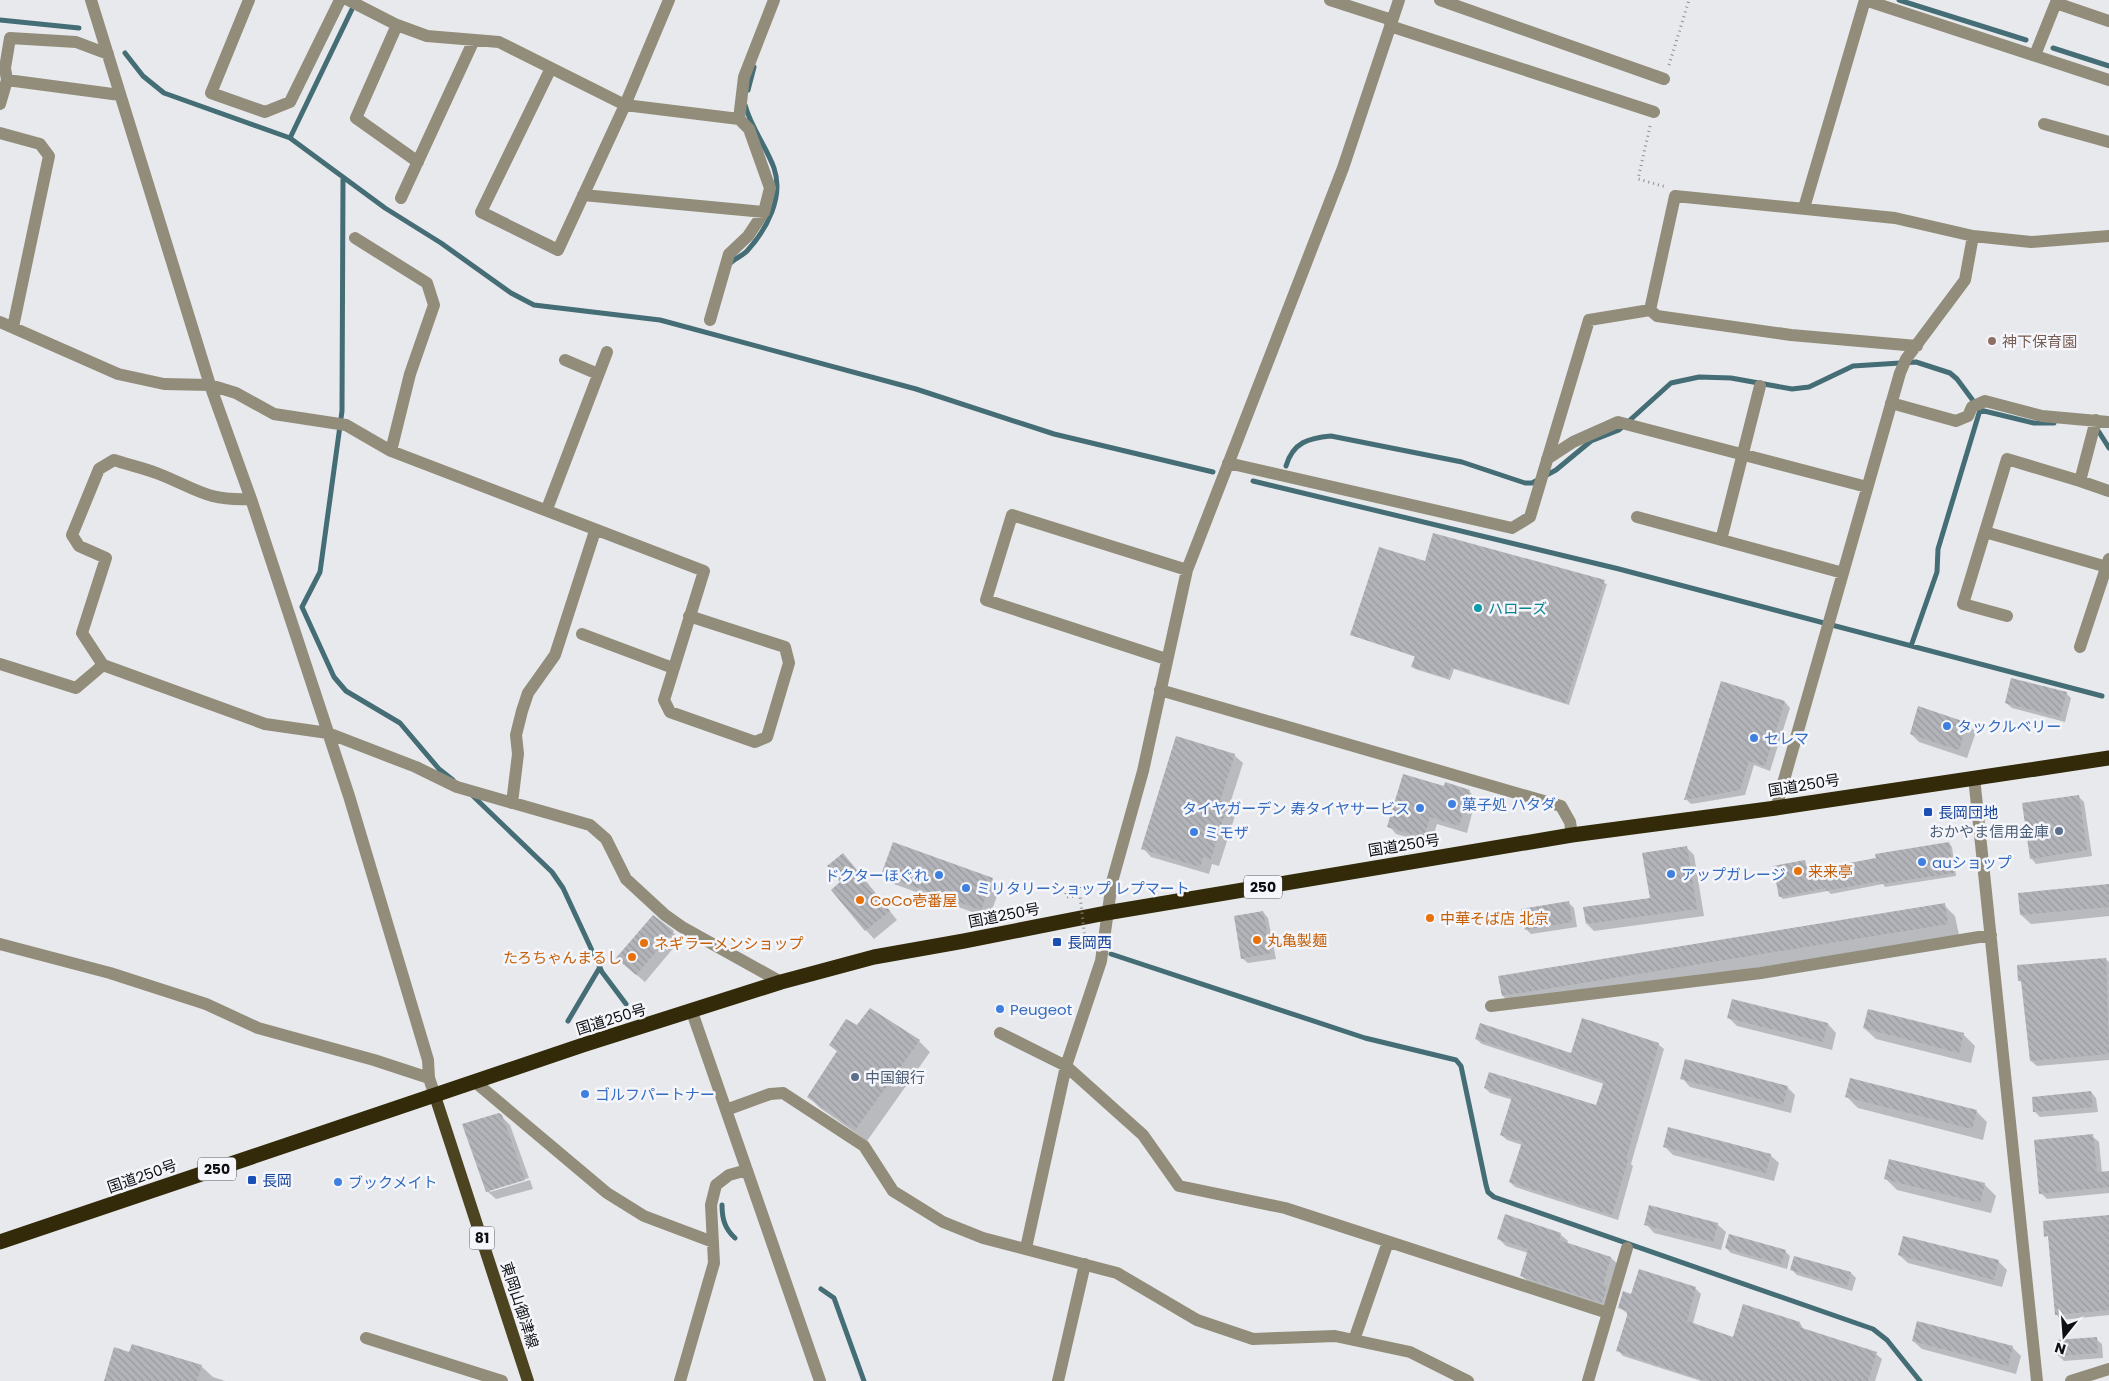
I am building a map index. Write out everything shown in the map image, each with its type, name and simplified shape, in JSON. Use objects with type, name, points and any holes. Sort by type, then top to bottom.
[{"type":"highway","name":"国道250号","points":[[0,1242],[583,1046],[692,1012],[775,979],[874,957],[964,942],[1106,912],[1572,835],[1776,808],[2109,758]]},
{"type":"main road","name":"東岡山御津線","points":[[435,1096],[528,1381]]},
{"type":"street","points":[[91,0],[210,385],[251,499],[328,732],[425,1051],[429,1078],[435,1096]]},
{"type":"street","points":[[249,0],[211,93],[265,112],[290,102],[340,0]]},
{"type":"street","points":[[348,0],[397,25],[428,36],[499,42],[625,105],[739,119],[749,129],[770,188],[764,212],[748,236],[729,254],[710,320]]},
{"type":"street","points":[[551,68],[481,212],[558,250],[625,105],[669,0]]},
{"type":"street","points":[[739,119],[744,77],[774,0]]},
{"type":"street","points":[[1330,0],[1391,23],[1654,112]]},
{"type":"street","points":[[1026,1248],[1066,1066],[1101,961],[1106,912],[1143,771],[1187,570],[1343,168],[1399,0]]},
{"type":"street","points":[[1440,0],[1664,79]]},
{"type":"street","points":[[1804,208],[1865,0],[2109,80]]},
{"type":"street","points":[[2035,55],[2057,1],[2109,20]]},
{"type":"street","points":[[397,25],[356,118],[418,162]]},
{"type":"street","points":[[0,104],[7,80],[5,68],[10,38],[76,42],[108,54]]},
{"type":"street","points":[[401,198],[474,40]]},
{"type":"street","points":[[7,80],[120,95]]},
{"type":"street","points":[[2044,124],[2109,142]]},
{"type":"street","points":[[0,133],[40,144],[49,156],[13,327]]},
{"type":"street","points":[[584,195],[764,212]]},
{"type":"street","points":[[1650,310],[1675,196],[1895,218],[1973,236],[2031,242],[2109,236]]},
{"type":"street","points":[[1776,808],[1904,363],[1965,280],[1973,236]]},
{"type":"street","points":[[355,238],[427,284],[434,305],[410,374],[391,451]]},
{"type":"street","points":[[1228,463],[1512,528],[1530,517],[1589,320],[1650,310],[1657,316],[1792,336],[1917,346]]},
{"type":"street","points":[[0,322],[118,374],[164,384],[210,385],[236,393],[274,414],[341,424],[391,451],[547,509],[596,531],[704,570],[689,616],[664,700],[670,712],[754,742],[767,737],[789,663],[785,647],[689,616]]},
{"type":"street","points":[[547,509],[607,352]]},
{"type":"street","points":[[565,360],[598,374]]},
{"type":"street","points":[[1721,540],[1760,386]]},
{"type":"street","points":[[1891,403],[1956,421],[1968,416],[1975,405],[1985,401],[2042,416],[2103,421],[2080,481]]},
{"type":"street","points":[[1547,459],[1573,442],[1618,422],[1867,487]]},
{"type":"street","points":[[2007,616],[1963,604],[2007,459],[2109,491]]},
{"type":"street","points":[[251,499],[222,499],[204,495],[158,474],[114,460],[99,469],[72,535],[79,546],[106,558],[82,632],[103,665],[265,724],[328,732],[416,767],[457,787],[590,825],[606,838],[626,879],[665,915],[775,979]]},
{"type":"street","points":[[1166,659],[986,600],[1012,515],[1187,570]]},
{"type":"street","points":[[1637,517],[1843,573]]},
{"type":"street","points":[[512,803],[518,754],[516,735],[522,711],[528,693],[555,655],[596,531]]},
{"type":"street","points":[[1985,532],[2108,563],[2080,647]]},
{"type":"street","points":[[582,634],[673,668]]},
{"type":"street","points":[[0,664],[76,688],[103,665]]},
{"type":"street","points":[[1160,690],[1561,806],[1570,822],[1572,835]]},
{"type":"street","points":[[1974,777],[2037,1381]]},
{"type":"street","points":[[1491,1006],[1761,973],[1991,935]]},
{"type":"street","points":[[0,944],[110,974],[206,1004],[258,1028],[374,1060],[429,1078]]},
{"type":"street","points":[[692,1012],[820,1381]]},
{"type":"street","points":[[1000,1033],[1066,1066],[1143,1135],[1179,1186],[1285,1208],[1608,1313]]},
{"type":"street","points":[[475,1082],[607,1193],[644,1216],[713,1242]]},
{"type":"street","points":[[726,1110],[770,1094],[783,1093],[864,1146],[893,1191],[943,1222],[983,1238],[1117,1273],[1196,1320],[1253,1339],[1335,1336],[1410,1352],[1468,1381]]},
{"type":"street","points":[[680,1381],[714,1263],[711,1205],[716,1185],[729,1174],[747,1170]]},
{"type":"street","points":[[1354,1340],[1388,1242]]},
{"type":"street","points":[[1588,1381],[1628,1248]]},
{"type":"street","points":[[1058,1381],[1085,1264]]},
{"type":"street","points":[[366,1338],[502,1381]]},
{"type":"street","points":[[2071,1381],[2109,1369]]},
{"type":"path","points":[[1081,882],[1082,889],[1066,890],[1066,897],[1080,895],[1085,940]]},
{"type":"building","name":"ハローズ","points":[[1433,533],[1605,580],[1566,703],[1451,667],[1448,678],[1411,667],[1415,656],[1350,635],[1379,547],[1425,561]]},
{"type":"building","points":[[2011,678],[2067,692],[2060,717],[2005,703]]},
{"type":"building","points":[[1721,681],[1785,701],[1765,766],[1749,761],[1740,790],[1684,800]]},
{"type":"building","points":[[1918,706],[1968,723],[1959,750],[1910,734]]},
{"type":"building","points":[[1176,736],[1235,754],[1220,801],[1228,803],[1211,859],[1203,857],[1200,867],[1141,849]]},
{"type":"building","points":[[1403,774],[1444,786],[1445,782],[1470,790],[1459,826],[1430,817],[1424,838],[1387,827]]},
{"type":"building","points":[[2079,795],[2087,850],[2030,859],[2022,803]]},
{"type":"building","points":[[893,842],[993,878],[981,910],[881,875]]},
{"type":"building","points":[[1949,842],[1954,873],[1881,884],[1880,881],[1826,891],[1826,888],[1779,897],[1773,866],[1805,860],[1807,871],[1876,858],[1875,854]]},
{"type":"building","points":[[1687,846],[1697,909],[1586,924],[1583,907],[1650,898],[1642,853]]},
{"type":"building","name":"CoCo壱番屋","points":[[843,853],[890,911],[865,931],[831,890],[840,882],[827,866]]},
{"type":"building","points":[[2109,884],[2109,907],[2020,915],[2018,893]]},
{"type":"building","points":[[1569,901],[1572,922],[1525,930],[1521,909]]},
{"type":"building","points":[[1945,903],[1948,924],[1502,996],[1498,976]]},
{"type":"building","points":[[1263,911],[1271,953],[1241,959],[1234,916]]},
{"type":"building","points":[[653,915],[674,931],[636,975],[616,958]]},
{"type":"building","points":[[2106,958],[2109,1054],[2030,1061],[2021,981],[2018,981],[2017,965]]},
{"type":"building","points":[[1732,999],[1828,1023],[1823,1042],[1727,1018]]},
{"type":"building","points":[[870,1008],[920,1040],[855,1130],[807,1097],[837,1051],[829,1045],[846,1019],[857,1025]]},
{"type":"building","points":[[1868,1009],[1964,1033],[1959,1053],[1863,1028]]},
{"type":"building","points":[[1582,1018],[1659,1043],[1612,1215],[1509,1182],[1522,1142],[1500,1135],[1512,1097],[1484,1088],[1489,1072],[1596,1105],[1604,1081],[1475,1039],[1480,1023],[1571,1053]]},
{"type":"building","points":[[1685,1059],[1788,1086],[1783,1105],[1680,1079]]},
{"type":"building","points":[[1850,1078],[1977,1110],[1972,1129],[1845,1097]]},
{"type":"building","points":[[2091,1091],[2093,1107],[2033,1112],[2032,1097]]},
{"type":"building","points":[[499,1113],[502,1115],[525,1180],[486,1192],[462,1124]]},
{"type":"building","points":[[1668,1127],[1771,1154],[1766,1173],[1663,1147]]},
{"type":"building","points":[[2093,1134],[2097,1172],[2109,1171],[2109,1187],[2039,1194],[2034,1140]]},
{"type":"building","points":[[1889,1159],[1985,1183],[1980,1203],[1884,1179]]},
{"type":"building","points":[[1649,1205],[1718,1223],[1713,1242],[1644,1225]]},
{"type":"building","points":[[1505,1214],[1561,1233],[1559,1240],[1611,1257],[1603,1285],[1607,1286],[1602,1303],[1520,1276],[1528,1249],[1497,1239]]},
{"type":"building","points":[[2109,1215],[2109,1310],[2055,1315],[2048,1236],[2044,1237],[2043,1221]]},
{"type":"building","points":[[1729,1234],[1786,1250],[1781,1264],[1725,1248]]},
{"type":"building","points":[[1903,1236],[1999,1260],[1994,1280],[1898,1255]]},
{"type":"building","points":[[1794,1256],[1851,1272],[1847,1286],[1790,1270]]},
{"type":"building","points":[[1639,1269],[1696,1287],[1687,1321],[1733,1337],[1743,1304],[1800,1322],[1799,1327],[1877,1352],[1868,1381],[1705,1381],[1616,1351],[1627,1316],[1627,1311],[1618,1308],[1623,1291],[1631,1294]]},
{"type":"building","points":[[1917,1321],[2013,1346],[2008,1366],[1912,1341]]},
{"type":"building","points":[[2097,1337],[2098,1353],[2058,1356],[2056,1340]]},
{"type":"building","points":[[132,1344],[202,1365],[197,1381],[104,1381],[114,1347],[129,1352]]},
{"type":"waterway","points":[[1899,0],[2026,40]]},
{"type":"waterway","points":[[290,138],[355,3]]},
{"type":"waterway","points":[[0,20],[79,28]]},
{"type":"waterway","points":[[2053,48],[2109,66]]},
{"type":"waterway","points":[[125,53],[143,76],[164,93],[290,138],[385,208],[441,243],[511,293],[534,305],[660,320],[916,389],[1054,434],[1213,472]]},
{"type":"waterway","points":[[748,90],[754,67]]},
{"type":"waterway","points":[[729,264],[747,251],[761,233],[772,212],[777,190],[774,168],[745,105]]},
{"type":"waterway","points":[[343,179],[342,411],[320,572],[302,607],[334,677],[346,691],[400,723],[439,769],[453,780]]},
{"type":"waterway","points":[[1286,466],[1293,451],[1298,446],[1309,440],[1331,436],[1462,462],[1525,483],[1532,483],[1556,470],[1591,441],[1619,430],[1671,383],[1699,377],[1731,378],[1792,389],[1809,387],[1853,366],[1916,362],[1950,373],[1957,379],[1980,410],[2034,423],[2054,423]]},
{"type":"waterway","points":[[1911,646],[1937,572],[1938,549],[1980,410]]},
{"type":"waterway","points":[[2099,432],[2109,448]]},
{"type":"waterway","points":[[1253,481],[1619,569],[2102,696]]},
{"type":"waterway","points":[[473,796],[552,872],[563,888],[602,972],[626,1004]]},
{"type":"waterway","points":[[1111,954],[1365,1038],[1456,1060],[1461,1066],[1486,1185],[1488,1192],[1494,1197],[1873,1329],[1887,1340],[1920,1381]]},
{"type":"waterway","points":[[568,1021],[600,967]]},
{"type":"waterway","points":[[722,1205],[725,1223],[735,1238]]},
{"type":"waterway","points":[[821,1289],[834,1298],[864,1381]]},
{"type":"place","name":"神下保育園","points":[[1992,341]]},
{"type":"place","name":"ハローズ","points":[[1478,608]]},
{"type":"place","name":"タックルベリー","points":[[1947,726]]},
{"type":"place","name":"セレマ","points":[[1754,738]]},
{"type":"place","name":"菓子処 ハタダ","points":[[1452,804]]},
{"type":"place","name":"タイヤガーデン 寿タイヤサービス","points":[[1420,808]]},
{"type":"place","name":"長岡団地","points":[[1928,812]]},
{"type":"place","name":"おかやま信用金庫","points":[[2059,831]]},
{"type":"place","name":"ミモザ","points":[[1194,832]]},
{"type":"place","name":"auショップ","points":[[1922,862]]},
{"type":"place","name":"来来亭","points":[[1798,871]]},
{"type":"place","name":"アップガレージ","points":[[1671,874]]},
{"type":"place","name":"ドクターほぐれ","points":[[939,875]]},
{"type":"place","name":"ミリタリーショップ レプマート","points":[[966,888]]},
{"type":"place","name":"CoCo壱番屋","points":[[860,900]]},
{"type":"place","name":"中華そば店 北京","points":[[1430,918]]},
{"type":"place","name":"丸亀製麺","points":[[1257,940]]},
{"type":"place","name":"長岡西","points":[[1057,942]]},
{"type":"place","name":"ネギラーメンショップ","points":[[644,943]]},
{"type":"place","name":"たろちゃんまるし","points":[[632,957]]},
{"type":"place","name":"Peugeot","points":[[1000,1009]]},
{"type":"place","name":"中国銀行","points":[[855,1077]]},
{"type":"place","name":"ゴルフパートナー","points":[[585,1094]]},
{"type":"place","name":"長岡","points":[[252,1180]]},
{"type":"place","name":"ブックメイト","points":[[338,1182]]}]
